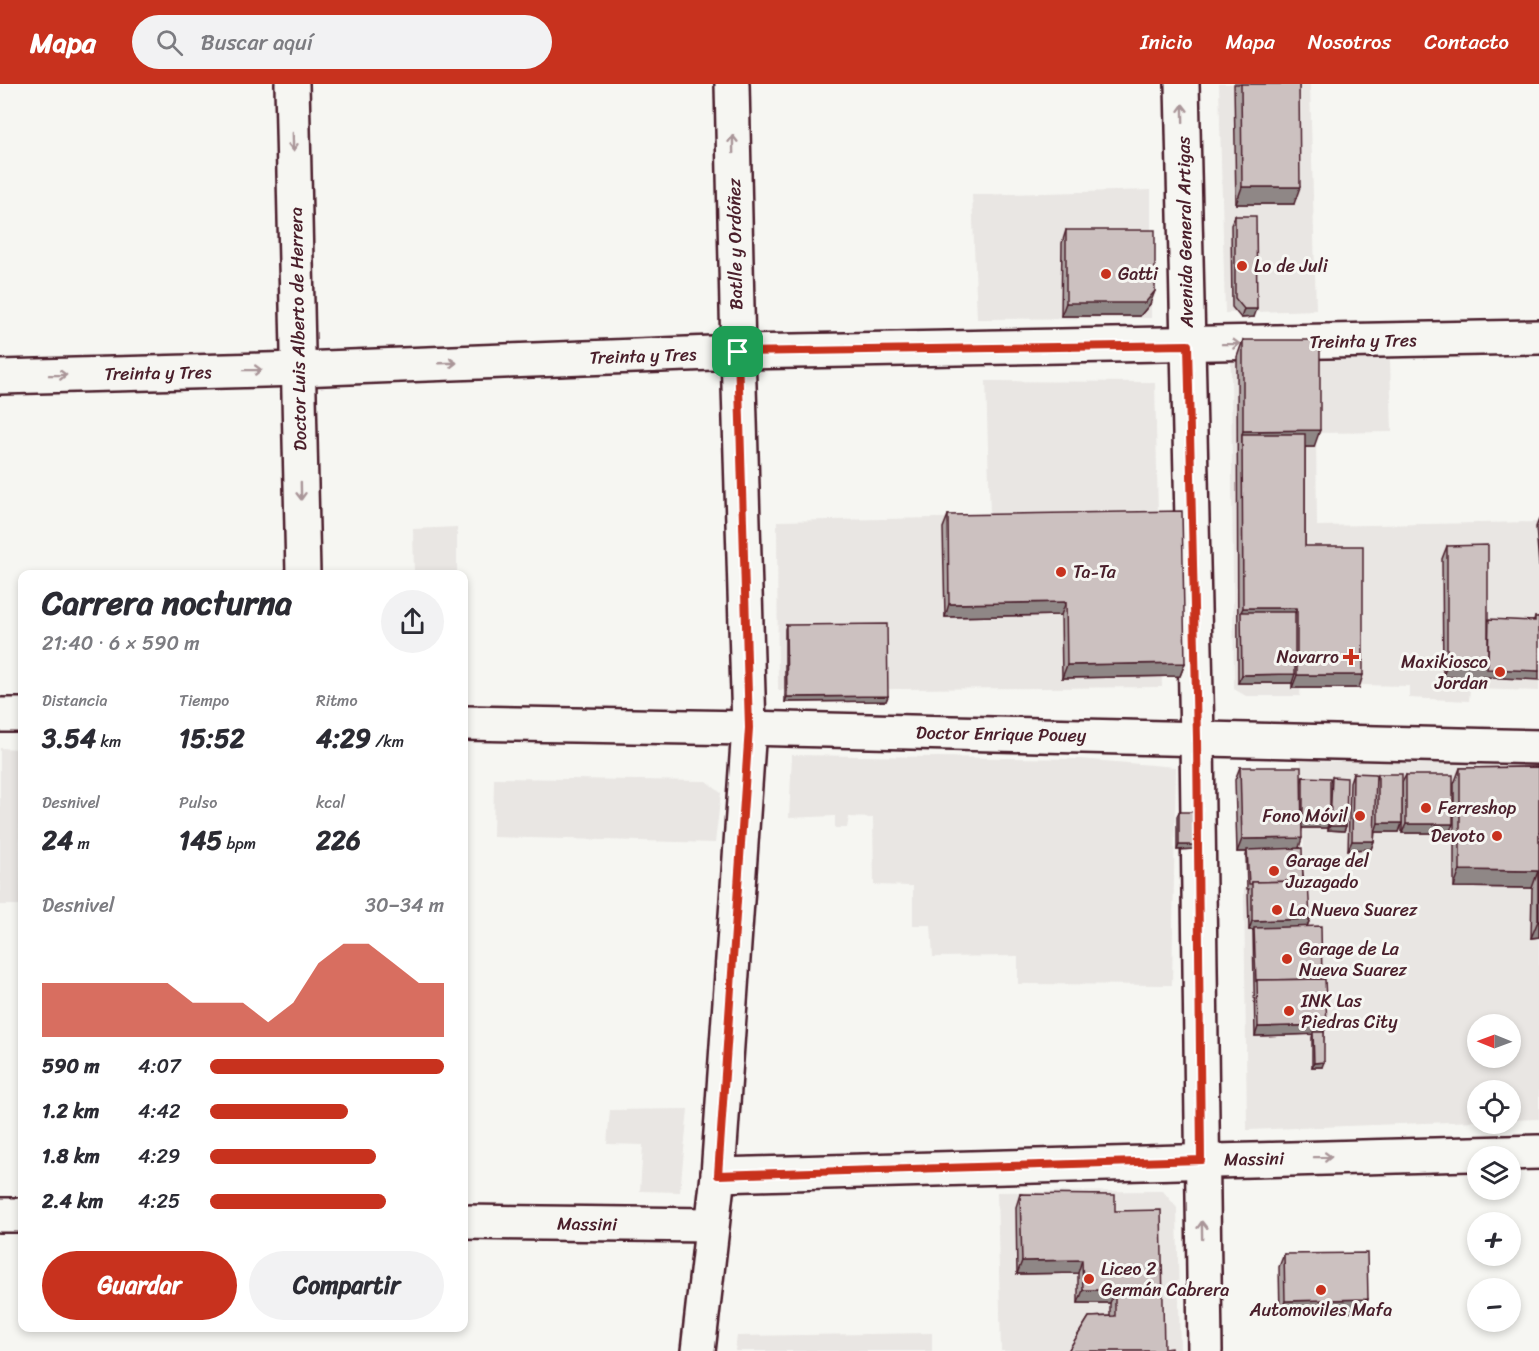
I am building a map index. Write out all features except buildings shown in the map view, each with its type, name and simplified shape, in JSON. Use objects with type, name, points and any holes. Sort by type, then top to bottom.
[{"type":"street","name":"Doctor Luis Alberto de Herrera","points":[[292,84],[303,570]]},
{"type":"street","name":"Batlle y Ordóñez","points":[[698,1351],[718,1175],[749,728],[732,84]]},
{"type":"street","name":"Avenida General Artigas","points":[[1182,84],[1197,738],[1205,1351]]},
{"type":"street","name":"Treinta y Tres","points":[[0,377],[299,369],[738,352],[1539,337]]},
{"type":"street","points":[[0,715],[18,715]]},
{"type":"street","name":"Doctor Enrique Pouey","points":[[468,723],[1539,747]]},
{"type":"street","name":"Massini","points":[[718,1175],[1539,1152]]},
{"type":"street","points":[[0,1215],[18,1215]]},
{"type":"street","name":"Massini","points":[[468,1222],[711,1225]]},
{"type":"shaded area","points":[[1219,84],[1310,84],[1316,310],[1225,313]]},
{"type":"shaded area","points":[[1151,190],[1151,318],[977,319],[972,195]]},
{"type":"shaded area","points":[[1236,357],[1390,359],[1392,432],[1316,433],[1317,526],[1539,522],[1539,691],[1470,689],[1469,701],[1409,698],[1409,686],[1301,684],[1300,696],[1246,696],[1234,689],[1231,363]]},
{"type":"shaded area","points":[[986,381],[1155,382],[1162,687],[778,690],[777,521],[990,517]]},
{"type":"shaded area","points":[[457,527],[457,570],[414,570],[413,529]]},
{"type":"shaded area","points":[[0,748],[18,749],[18,905],[0,905]]},
{"type":"shaded area","points":[[792,755],[1080,759],[1176,767],[1172,985],[1018,984],[1018,956],[933,957],[931,925],[913,925],[913,886],[874,885],[873,818],[849,817],[847,828],[835,828],[835,816],[789,818]]},
{"type":"shaded area","points":[[1301,761],[1539,764],[1539,1119],[1521,1120],[1521,1080],[1467,1080],[1467,1121],[1247,1130],[1244,888],[1305,886]]},
{"type":"shaded area","points":[[494,778],[706,781],[721,793],[715,843],[493,837]]},
{"type":"shaded area","points":[[688,1109],[680,1192],[640,1191],[643,1145],[607,1144],[610,1110]]},
{"type":"shaded area","name":"Liceo 2 Germán Cabrera","points":[[1163,1191],[1177,1208],[1180,1351],[1001,1351],[997,1192]]},
{"type":"shaded area","points":[[932,1333],[932,1351],[735,1351],[737,1336]]},
{"type":"place","name":"Lo de Juli","points":[[1242,266]]},
{"type":"place","name":"Gatti","points":[[1106,274]]},
{"type":"place","name":"Ta-Ta","points":[[1061,572]]},
{"type":"place","name":"Navarro","points":[[1351,657]]},
{"type":"place","name":"Maxikiosco Jordan","points":[[1500,672]]},
{"type":"place","name":"Ferreshop","points":[[1426,808]]},
{"type":"place","name":"Fono Móvil","points":[[1360,816]]},
{"type":"place","name":"Devoto","points":[[1497,836]]},
{"type":"place","name":"Garage del Juzagado","points":[[1274,871]]},
{"type":"place","name":"La Nueva Suarez","points":[[1277,910]]},
{"type":"place","name":"Garage de La Nueva Suarez","points":[[1287,959]]},
{"type":"place","name":"INK Las Piedras City","points":[[1289,1011]]},
{"type":"place","name":"Liceo 2 Germán Cabrera","points":[[1089,1279]]},
{"type":"place","name":"Automoviles Mafa","points":[[1321,1290]]},
{"type":"route","points":[[1188,345],[1197,738],[1201,1160],[718,1175],[749,728],[738,352],[1188,345]]}]
